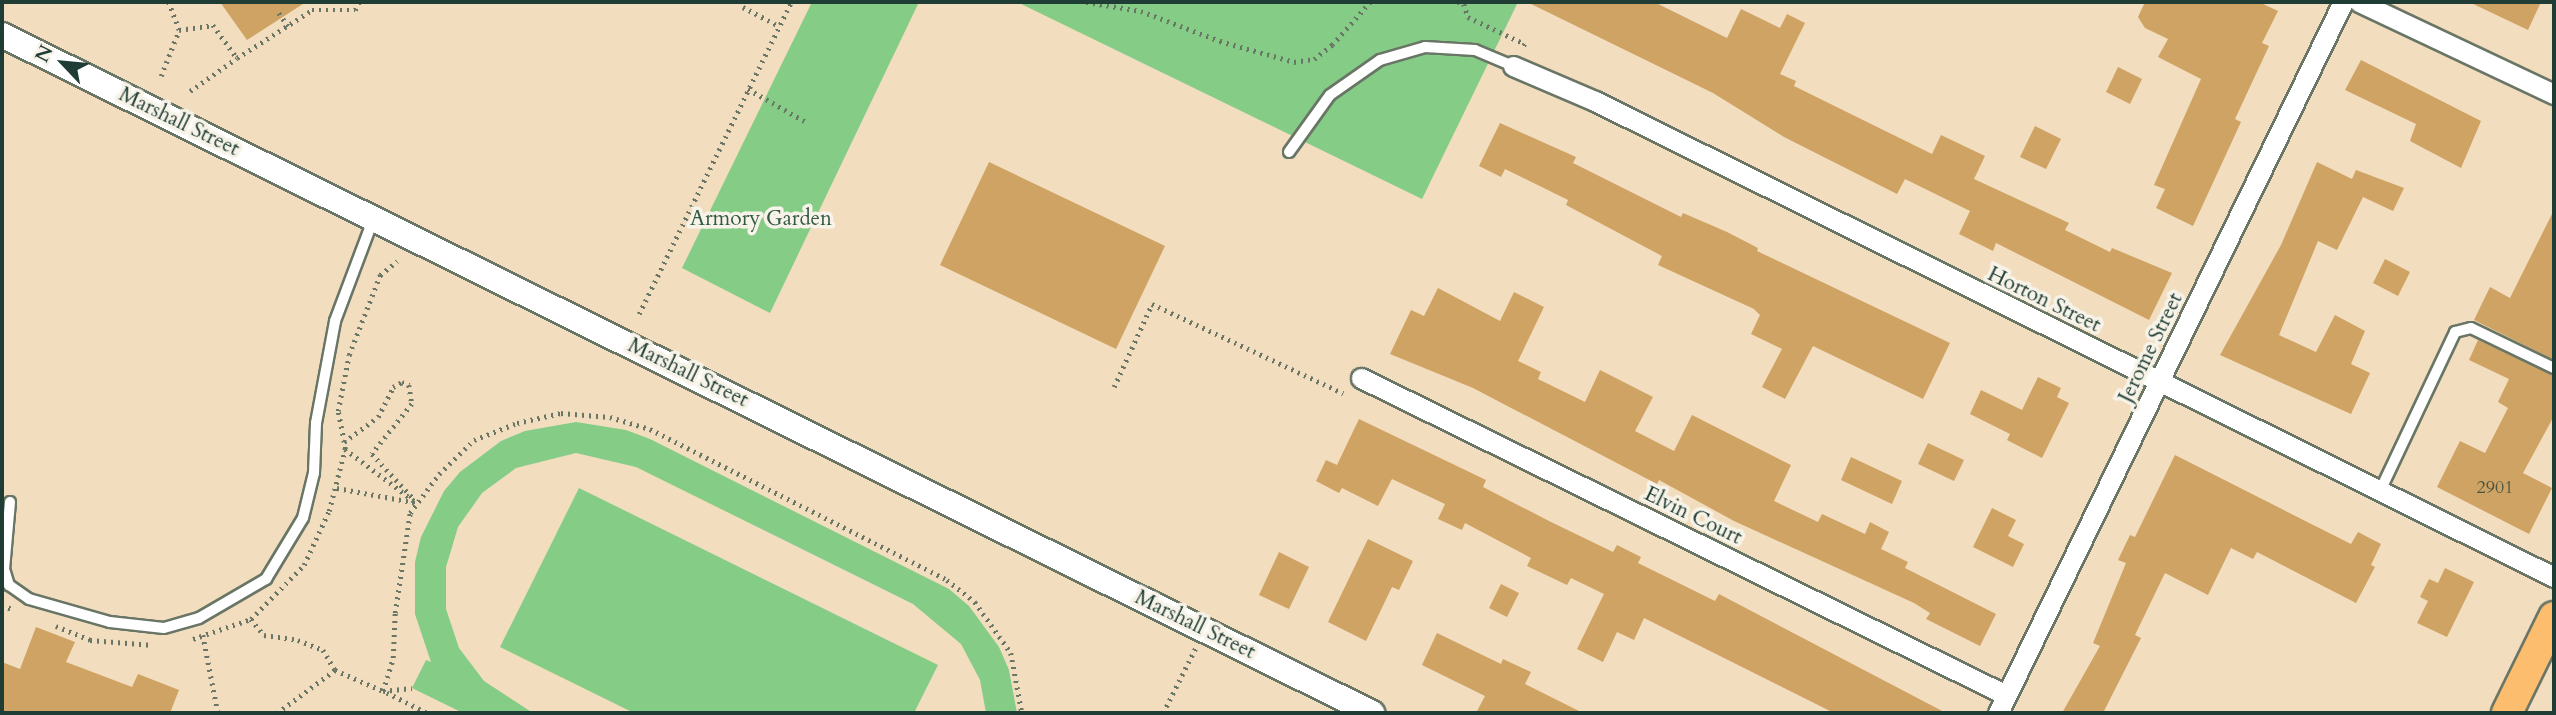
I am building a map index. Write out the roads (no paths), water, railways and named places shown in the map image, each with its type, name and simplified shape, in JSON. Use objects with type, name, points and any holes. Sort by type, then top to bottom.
[{"type":"main road","points":[[2507,713],[2547,650],[2554,617]]},
{"type":"street","name":"Jerome Street","points":[[1997,713],[2160,383],[2343,2]]},
{"type":"street","points":[[2359,2],[2554,94]]},
{"type":"street","name":"Marshall Street","points":[[2,35],[1372,713]]},
{"type":"street","name":"Horton Street","points":[[1513,66],[1595,101],[2554,577]]},
{"type":"street","name":"Elvin Court","points":[[1361,378],[2006,695]]},
{"type":"lane","points":[[1289,152],[1330,95],[1380,60],[1425,47],[1475,50],[1513,66]]},
{"type":"lane","points":[[10,502],[4,569],[9,585],[29,599],[110,622],[164,628],[199,618],[266,579],[303,518],[314,473],[316,423],[335,321],[374,218]]},
{"type":"lane","points":[[2380,491],[2455,332],[2471,328],[2554,368]]},
{"type":"park label","name":"Armory Garden","points":[[761,219]]}]
